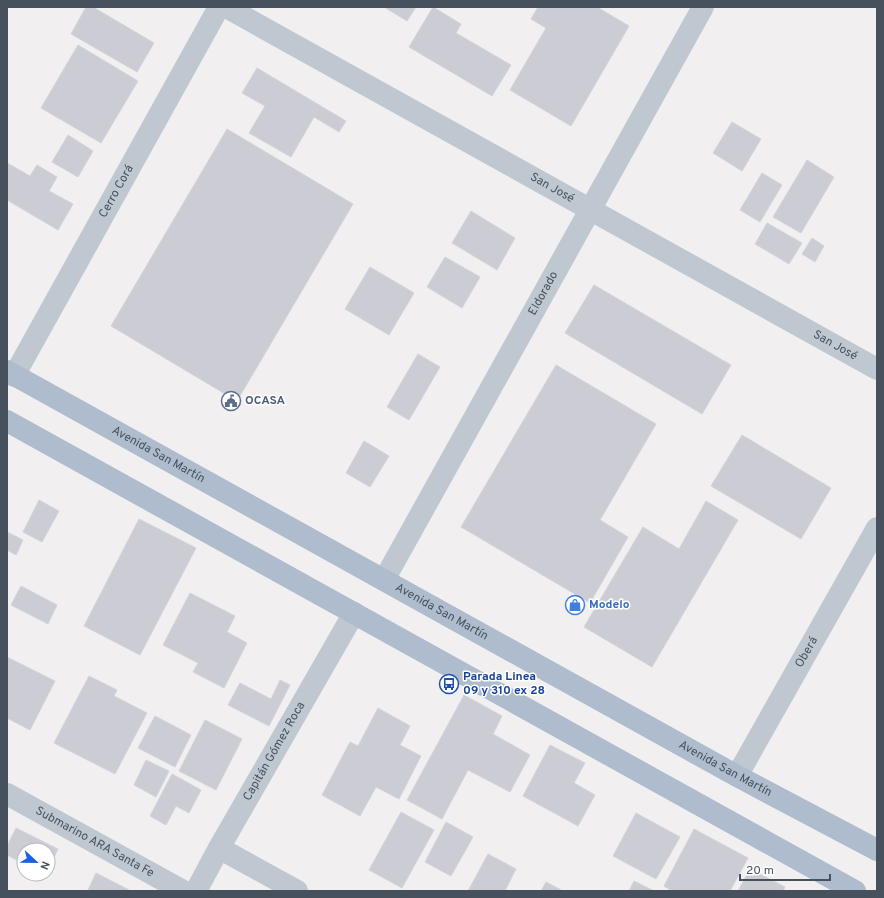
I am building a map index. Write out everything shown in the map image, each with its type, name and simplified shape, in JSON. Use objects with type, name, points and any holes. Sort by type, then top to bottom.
[{"type":"main road","name":"Avenida San Martín","points":[[11,374],[737,776],[877,850]]},
{"type":"main road","points":[[7,421],[855,891]]},
{"type":"street","name":"Cerro Corá","points":[[11,374],[219,7]]},
{"type":"street","name":"San José","points":[[226,7],[877,369]]},
{"type":"street","name":"Eldorado","points":[[384,580],[703,7]]},
{"type":"street","name":"Oberá","points":[[737,776],[877,528]]},
{"type":"street","name":"Capitán Gómez Roca","points":[[196,891],[219,848],[354,613]]},
{"type":"street","name":"Submarino ARA Santa Fe","points":[[7,794],[183,891]]},
{"type":"street","points":[[219,848],[297,891]]},
{"type":"building","points":[[86,7],[93,7],[154,43],[137,72],[71,34]]},
{"type":"building","points":[[384,7],[416,7],[407,21]]},
{"type":"building","points":[[433,7],[461,24],[456,33],[511,65],[492,96],[409,47]]},
{"type":"building","points":[[538,7],[597,7],[629,26],[571,126],[510,90],[546,28],[531,19]]},
{"type":"building","points":[[78,45],[138,81],[101,143],[41,108]]},
{"type":"building","points":[[257,68],[346,121],[339,132],[314,117],[291,157],[249,133],[265,106],[242,93]]},
{"type":"building","points":[[732,122],[761,139],[742,171],[713,153]]},
{"type":"building","points":[[227,129],[353,204],[237,401],[111,326]]},
{"type":"building","points":[[68,135],[93,151],[78,177],[52,162]]},
{"type":"building","points":[[807,160],[834,177],[801,233],[773,217]]},
{"type":"building","points":[[7,163],[30,176],[37,165],[57,177],[49,191],[73,204],[58,230],[7,200]]},
{"type":"building","points":[[762,173],[782,185],[760,222],[740,210]]},
{"type":"building","points":[[471,211],[515,238],[497,270],[452,243]]},
{"type":"building","points":[[767,223],[802,243],[789,264],[755,244]]},
{"type":"building","points":[[812,238],[824,246],[815,262],[802,254]]},
{"type":"building","points":[[445,257],[480,277],[462,308],[427,287]]},
{"type":"building","points":[[370,267],[414,293],[389,335],[345,309]]},
{"type":"building","points":[[594,285],[731,365],[702,414],[565,333]]},
{"type":"building","points":[[418,354],[440,367],[409,420],[387,407]]},
{"type":"building","points":[[556,365],[656,424],[600,520],[628,537],[590,603],[461,527]]},
{"type":"building","points":[[742,435],[831,488],[801,539],[711,486]]},
{"type":"building","points":[[364,441],[389,456],[370,487],[346,473]]},
{"type":"building","points":[[39,500],[59,511],[42,542],[23,532]]},
{"type":"building","points":[[706,501],[738,520],[652,667],[584,627],[643,527],[679,549]]},
{"type":"building","points":[[139,519],[196,548],[140,655],[84,626]]},
{"type":"building","points":[[7,532],[23,540],[16,555],[7,550]]},
{"type":"building","points":[[21,586],[57,605],[48,624],[11,605]]},
{"type":"building","points":[[190,593],[235,616],[227,632],[247,643],[224,688],[193,672],[198,663],[163,645]]},
{"type":"building","points":[[7,657],[55,681],[30,730],[7,718]]},
{"type":"building","points":[[89,676],[117,690],[114,696],[147,713],[115,774],[54,743]]},
{"type":"building","points":[[280,680],[290,685],[269,726],[228,705],[240,683],[271,699]]},
{"type":"building","points":[[464,695],[502,716],[493,734],[530,755],[510,792],[468,770],[442,819],[407,800]]},
{"type":"building","points":[[378,708],[410,726],[400,745],[421,756],[399,799],[376,787],[360,816],[322,795],[350,742],[358,746]]},
{"type":"building","points":[[155,716],[191,735],[175,767],[138,748]]},
{"type":"building","points":[[205,720],[242,739],[216,790],[179,771]]},
{"type":"building","points":[[550,745],[585,763],[574,783],[595,795],[578,826],[523,796]]},
{"type":"building","points":[[146,760],[169,771],[156,797],[134,785]]},
{"type":"building","points":[[172,774],[201,790],[189,813],[176,806],[166,825],[150,816]]},
{"type":"building","points":[[401,812],[434,830],[402,888],[369,870]]},
{"type":"building","points":[[636,813],[680,837],[656,879],[613,856]]},
{"type":"building","points":[[446,822],[473,837],[451,876],[425,862]]},
{"type":"building","points":[[16,828],[44,842],[16,842],[16,860],[7,855],[7,846]]},
{"type":"building","points":[[694,829],[748,858],[730,891],[672,891],[664,886]]},
{"type":"building","points":[[488,854],[516,869],[505,891],[468,891]]},
{"type":"building","points":[[750,869],[785,887],[783,891],[738,891]]},
{"type":"building","points":[[96,873],[131,891],[88,890]]},
{"type":"building","points":[[634,881],[654,891],[629,891]]},
{"type":"building","points":[[546,882],[561,890],[561,891],[541,891]]},
{"type":"place","name":"OCASA","points":[[231,401]]},
{"type":"place","name":"Modelo","points":[[575,605]]},
{"type":"place","name":"Parada Linea 09 y 310 ex 28","points":[[449,684]]}]
